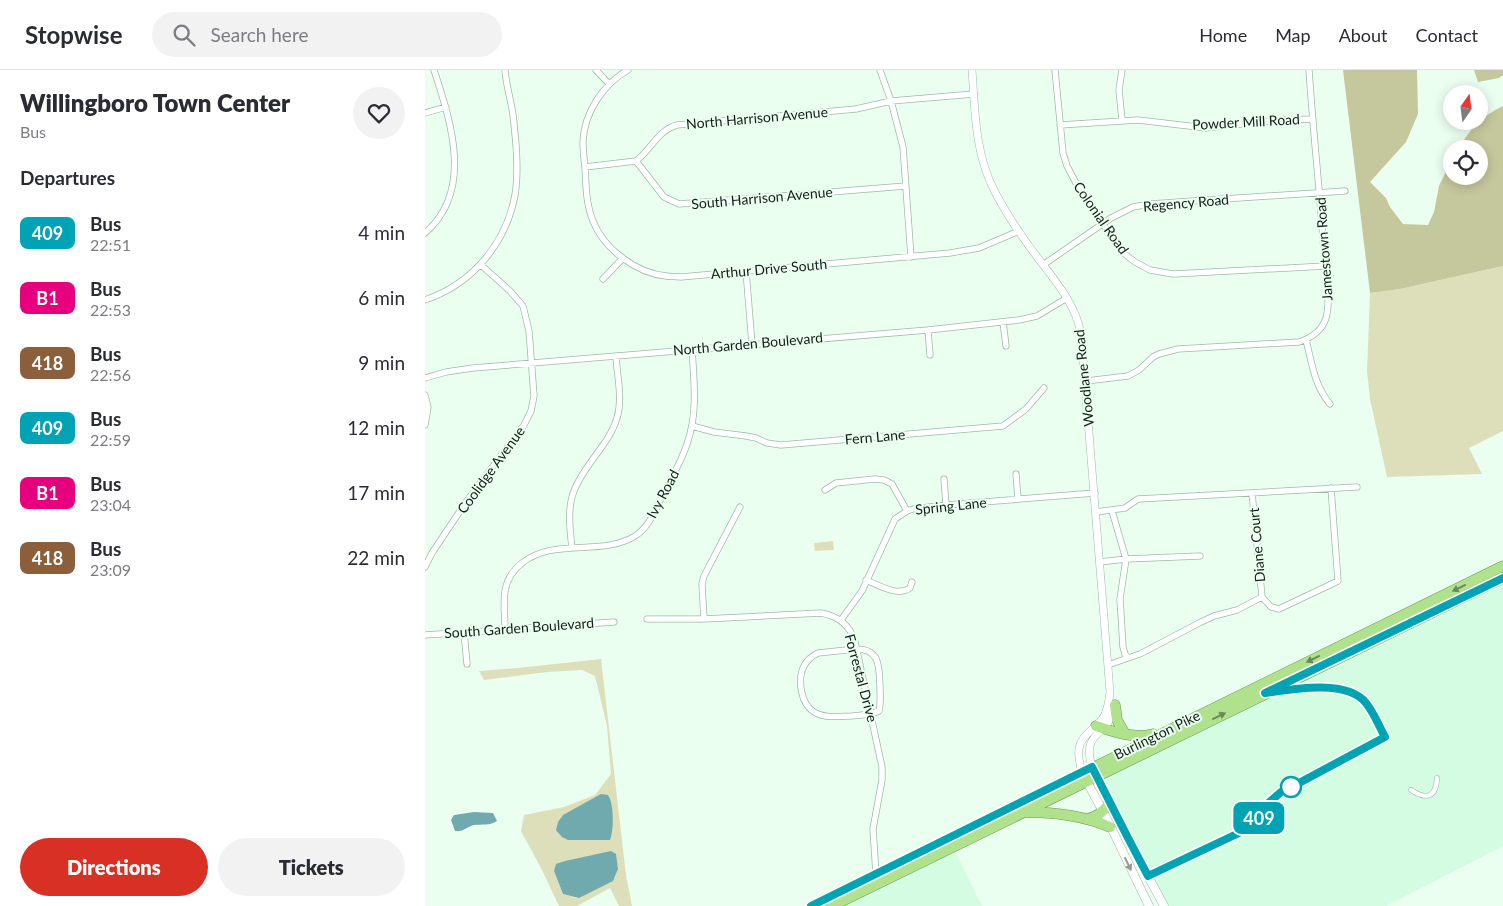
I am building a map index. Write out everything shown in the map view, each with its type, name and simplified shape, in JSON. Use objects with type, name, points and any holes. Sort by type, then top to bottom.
[{"type":"highway","name":"Burlington Pike","points":[[1094,772],[1167,731],[1503,566]]},
{"type":"highway","name":"Burlington Pike","points":[[811,906],[1503,578]]},
{"type":"highway","points":[[1115,705],[1117,720],[1125,734]]},
{"type":"highway","points":[[1099,727],[1139,736],[1167,731]]},
{"type":"highway","name":"Burlington Pike","points":[[832,906],[1021,812],[1084,777]]},
{"type":"highway","points":[[1021,812],[1040,812],[1092,818],[1103,812],[1110,803]]},
{"type":"highway","points":[[1082,818],[1110,827]]},
{"type":"main road","points":[[1094,772],[1162,905]]},
{"type":"main road","points":[[1084,777],[1149,906]]},
{"type":"street","points":[[425,233],[445,209],[455,174],[451,125],[434,70]]},
{"type":"street","points":[[425,300],[455,286],[481,265],[493,250],[510,214],[515,194],[517,173],[513,115],[505,70]]},
{"type":"street","points":[[596,70],[609,84]]},
{"type":"street","name":"Arthur Drive South","points":[[628,70],[609,84],[593,106],[586,123],[583,143],[587,194],[593,221],[603,238],[623,258],[639,268],[667,276],[681,276],[911,257],[979,248],[1019,232]]},
{"type":"street","points":[[880,70],[891,101],[903,147],[911,257]]},
{"type":"street","name":"Woodlane Road","points":[[972,70],[977,128],[985,171],[999,200],[1019,232],[1067,298],[1079,324],[1095,492],[1108,665],[1115,705],[1111,719],[1082,741],[1079,747],[1084,777]]},
{"type":"street","name":"Colonial Road","points":[[1055,70],[1063,153],[1069,172],[1120,249],[1127,256],[1144,268],[1155,272],[1179,274],[1325,266]]},
{"type":"street","points":[[1122,70],[1119,90],[1122,120]]},
{"type":"street","name":"Jamestown Road","points":[[1306,340],[1318,332],[1325,320],[1328,307],[1309,70]]},
{"type":"street","name":"North Harrison Avenue","points":[[637,161],[661,134],[671,126],[856,109],[891,101],[974,94]]},
{"type":"street","points":[[425,113],[446,107]]},
{"type":"street","name":"Powder Mill Road","points":[[1060,125],[1145,120],[1206,128],[1279,120],[1313,119]]},
{"type":"street","points":[[585,167],[637,161]]},
{"type":"street","name":"South Harrison Avenue","points":[[637,161],[664,197],[679,204],[907,186]]},
{"type":"street","name":"Regency Road","points":[[1043,265],[1103,223],[1126,210],[1142,205],[1345,191]]},
{"type":"street","points":[[603,279],[623,258]]},
{"type":"street","name":"Coolidge Avenue","points":[[425,567],[446,531],[528,418],[534,396],[529,325],[523,306],[510,291],[481,265]]},
{"type":"street","points":[[746,271],[752,344]]},
{"type":"street","name":"North Garden Boulevard","points":[[425,378],[464,369],[1003,322],[1037,316],[1067,298]]},
{"type":"street","points":[[1003,322],[1006,346]]},
{"type":"street","points":[[928,330],[930,355]]},
{"type":"street","points":[[1085,381],[1128,376],[1139,370],[1153,357],[1165,351],[1291,343],[1306,340],[1317,384],[1323,396],[1330,404]]},
{"type":"street","name":"Ivy Road","points":[[505,629],[505,591],[509,578],[515,568],[531,556],[549,550],[607,546],[619,543],[636,536],[652,517],[679,466],[692,426],[694,397],[692,349]]},
{"type":"street","points":[[572,548],[570,514],[574,490],[609,436],[619,411],[617,356]]},
{"type":"street","name":"Fern Lane","points":[[692,426],[714,432],[756,438],[767,443],[781,445],[1003,426],[1026,409],[1044,388]]},
{"type":"street","points":[[425,396],[428,407],[425,425]]},
{"type":"street","points":[[1016,474],[1018,499]]},
{"type":"street","points":[[825,490],[836,483],[875,479],[884,480],[892,484],[907,511]]},
{"type":"street","points":[[944,479],[946,505]]},
{"type":"street","points":[[1096,512],[1125,508],[1138,499],[1357,487]]},
{"type":"street","points":[[1108,665],[1140,654],[1201,622],[1237,610],[1262,597],[1271,607],[1279,609],[1338,580],[1331,488]]},
{"type":"street","name":"Spring Lane","points":[[841,620],[862,591],[895,519],[907,511],[946,505],[1095,492]]},
{"type":"street","name":"Diane Court","points":[[1252,493],[1262,597]]},
{"type":"street","points":[[704,619],[702,584],[741,507]]},
{"type":"street","points":[[1112,510],[1126,559],[1120,599],[1123,647],[1128,658]]},
{"type":"street","points":[[1100,562],[1200,556]]},
{"type":"street","points":[[866,580],[898,591],[907,590],[912,582]]},
{"type":"street","name":"Forrestal Drive","points":[[647,620],[810,613],[829,614],[841,620],[851,632],[856,649],[882,773],[873,829],[876,874]]},
{"type":"street","name":"South Garden Boulevard","points":[[425,635],[614,622]]},
{"type":"street","points":[[464,632],[467,664]]},
{"type":"street","points":[[856,649],[866,650],[873,654],[878,665],[880,708],[877,713],[835,716],[813,712],[806,704],[802,694],[802,672],[809,658],[823,652],[856,649]]},
{"type":"street","name":"Woodlane Road","points":[[1094,772],[1089,756],[1090,743],[1107,710],[1110,682]]},
{"type":"street","points":[[1411,790],[1421,796],[1428,796],[1435,790],[1437,778]]},
{"type":"shaded area","points":[[1343,70],[1417,70],[1418,114],[1406,142],[1370,182],[1386,198],[1390,207],[1403,224],[1428,225],[1434,212],[1439,186],[1443,178],[1443,185],[1488,185],[1488,140],[1465,140],[1472,130],[1488,130],[1488,115],[1503,106],[1503,266],[1400,289],[1370,293]]},
{"type":"shaded area","points":[[1474,70],[1503,70],[1503,75],[1499,78],[1478,82]]},
{"type":"shaded area","points":[[1503,266],[1503,431],[1469,448],[1482,474],[1387,477],[1370,399],[1367,371],[1370,293],[1400,289]]},
{"type":"shaded area","points":[[833,541],[834,550],[815,551],[814,543]]},
{"type":"shaded area","points":[[1503,577],[1503,846],[1386,906],[1164,906],[1096,776]]},
{"type":"shaded area","points":[[601,659],[626,875],[632,906],[619,906],[610,888],[577,906],[559,906],[521,831],[524,815],[564,807],[595,795],[611,774],[607,726],[595,676],[582,670],[547,672],[484,680],[479,671]],"holes":[[[611,852],[618,866],[615,878],[577,898],[563,894],[554,871],[575,859]]]},
{"type":"shaded area","points":[[953,847],[982,906],[832,906]]},
{"type":"water","points":[[601,794],[608,795],[611,804],[613,823],[610,840],[568,840],[562,837],[556,830],[558,822],[563,815]]},
{"type":"water","points":[[474,812],[493,813],[497,821],[455,831],[451,820],[454,815]]},
{"type":"water","points":[[611,851],[616,854],[618,869],[613,881],[579,898],[563,894],[554,871],[556,864]]},
{"type":"bus line","name":"409","points":[[811,906],[1092,767],[1148,876],[1241,832],[1258,819],[1265,806],[1281,792],[1385,737],[1367,704],[1350,692],[1328,688],[1297,688],[1265,693],[1503,578]]}]
